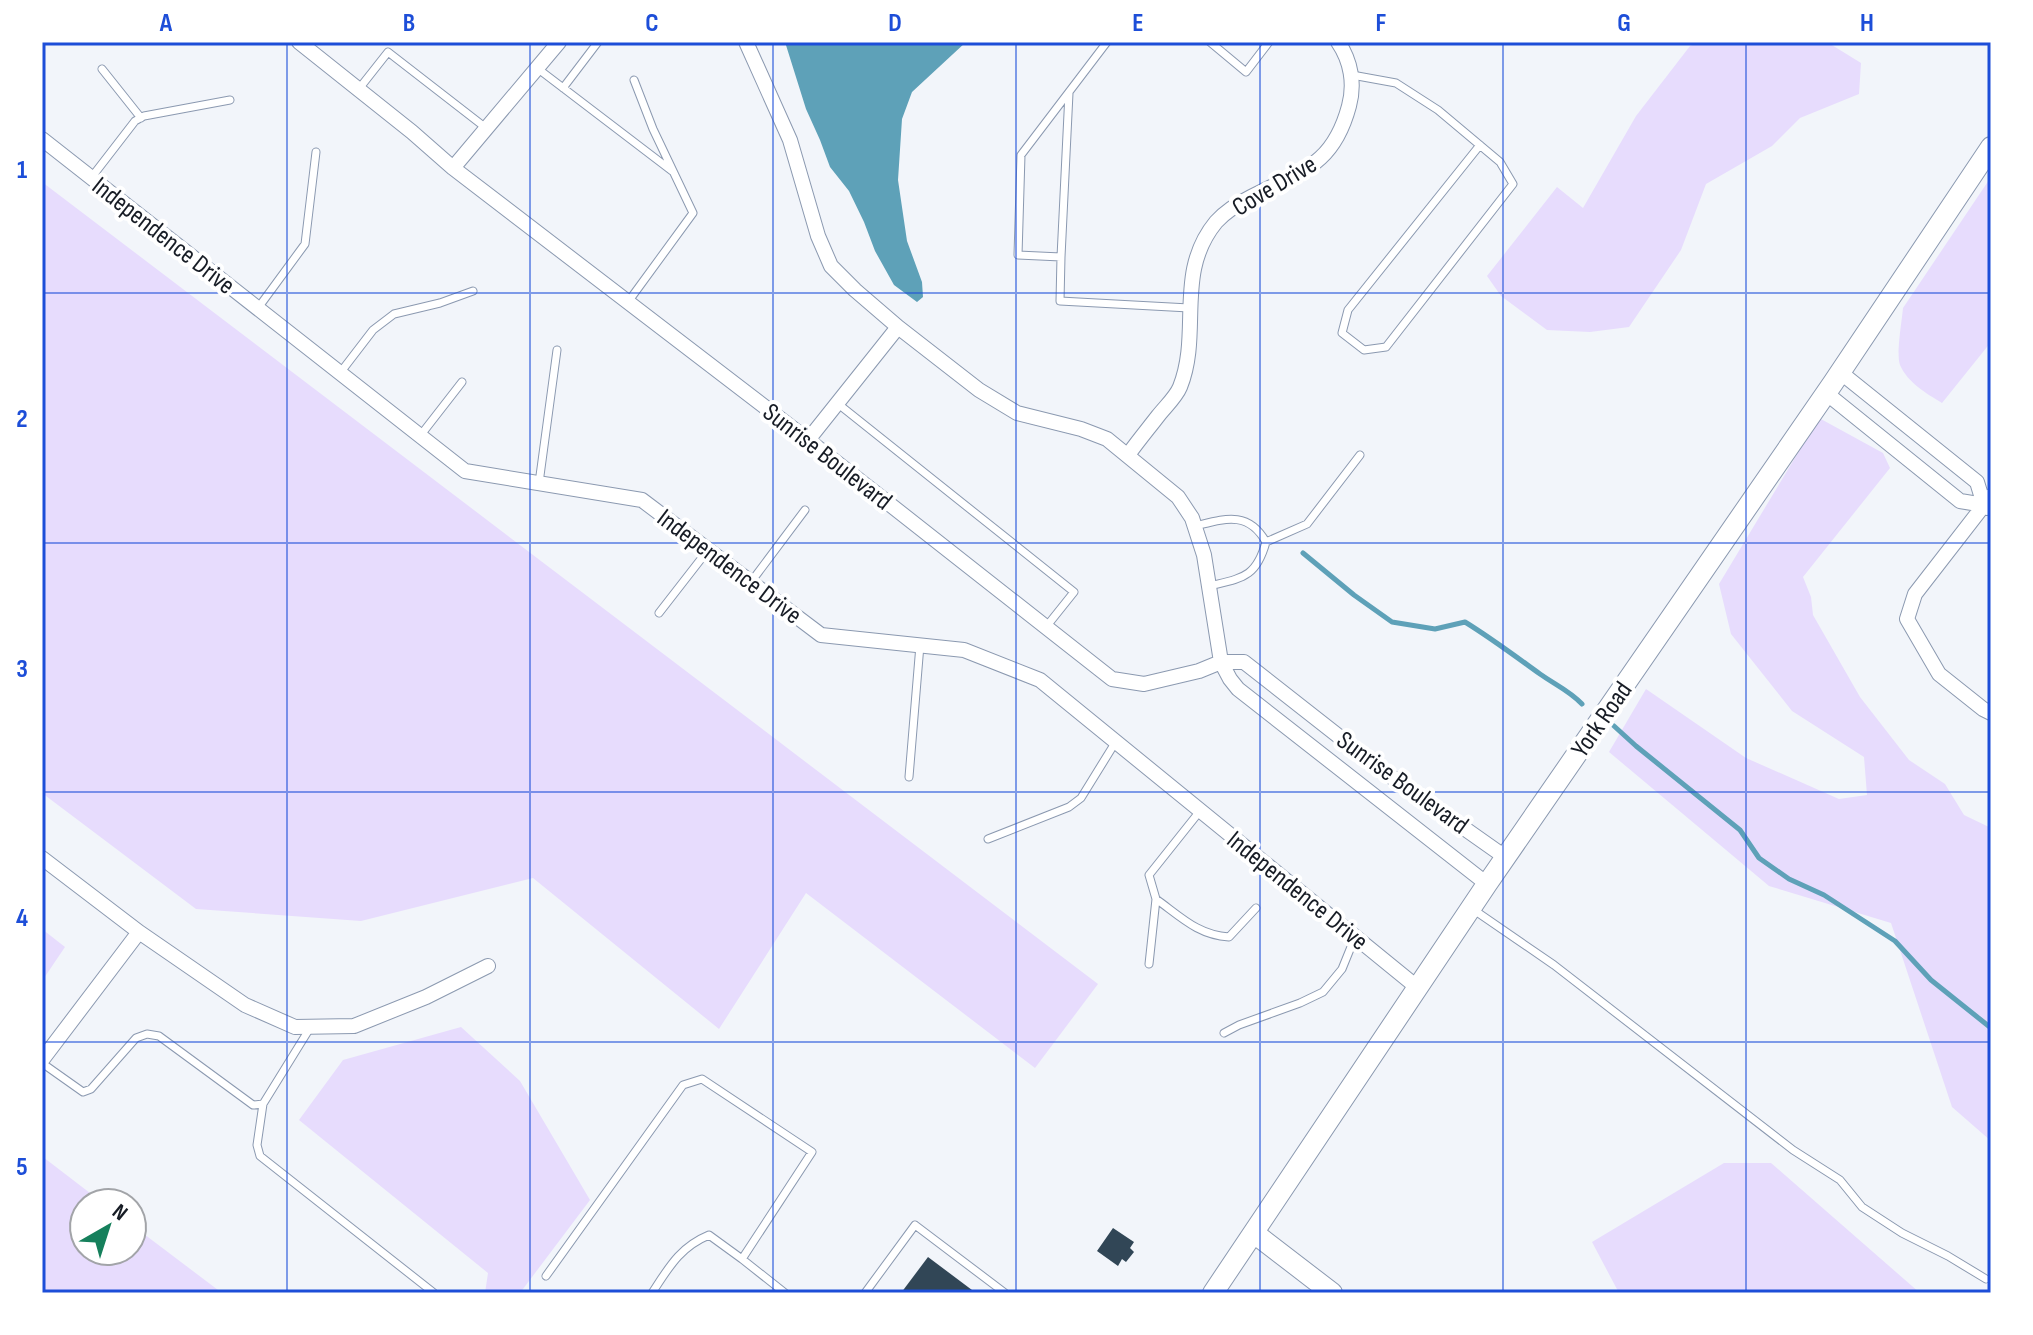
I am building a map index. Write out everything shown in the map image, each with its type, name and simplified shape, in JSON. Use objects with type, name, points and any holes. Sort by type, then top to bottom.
[{"type":"street","name":"Sunrise Boulevard","points":[[299,42],[453,168],[808,440],[1112,679],[1144,684],[1199,671],[1221,662],[1244,662],[1383,771],[1505,857]]},
{"type":"street","points":[[453,168],[559,42]]},
{"type":"street","name":"Sunrise Boulevard","points":[[746,42],[790,140],[818,236],[831,266],[898,327],[979,390],[1017,413],[1107,439],[1178,497],[1192,518],[1204,555],[1221,662],[1230,679],[1238,689],[1487,884]]},
{"type":"street","name":"Cove Drive","points":[[1128,455],[1180,389],[1187,353],[1190,294],[1202,243],[1218,220],[1243,201],[1319,161],[1331,148],[1345,123],[1353,92],[1352,75],[1338,42]]},
{"type":"street","name":"Independence Drive","points":[[42,139],[465,471],[642,500],[821,635],[964,650],[1040,680],[1418,988]]},
{"type":"street","name":"York Road","points":[[1213,1293],[1505,857],[1826,393],[1991,147]]},
{"type":"street","points":[[808,440],[898,327]]},
{"type":"street","points":[[1840,372],[1977,482],[1989,504]]},
{"type":"street","points":[[1826,393],[1960,501],[1989,504]]},
{"type":"street","points":[[1989,504],[1915,594],[1907,619],[1939,674],[1991,713]]},
{"type":"street","points":[[42,858],[139,932],[245,1005],[295,1027],[354,1026],[426,997],[488,966]]},
{"type":"street","points":[[42,1062],[139,932]]},
{"type":"street","points":[[1254,1233],[1332,1293]]},
{"type":"lane","points":[[563,88],[598,42]]},
{"type":"lane","points":[[1061,257],[1018,255],[1021,155],[1107,42]]},
{"type":"lane","points":[[1210,42],[1246,72],[1269,42]]},
{"type":"lane","points":[[358,90],[388,52],[486,128]]},
{"type":"lane","points":[[537,68],[673,172]]},
{"type":"lane","points":[[102,69],[141,118]]},
{"type":"lane","points":[[1352,75],[1396,83],[1438,110],[1480,145],[1500,162],[1513,184],[1386,347],[1364,350],[1342,333],[1348,310],[1480,145]]},
{"type":"lane","points":[[628,302],[693,213],[653,129],[634,80]]},
{"type":"lane","points":[[1069,93],[1060,301],[1189,308]]},
{"type":"lane","points":[[91,178],[135,121],[230,100]]},
{"type":"lane","points":[[258,308],[305,244],[316,152]]},
{"type":"lane","points":[[340,373],[373,330],[394,314],[473,291]]},
{"type":"lane","points":[[539,483],[557,350]]},
{"type":"lane","points":[[420,436],[462,382]]},
{"type":"lane","points":[[837,403],[1074,592],[1046,627]]},
{"type":"lane","points":[[1266,542],[1307,524],[1360,455]]},
{"type":"lane","points":[[751,582],[805,510]]},
{"type":"lane","points":[[1195,526],[1231,518],[1246,522],[1260,532],[1266,542],[1261,560],[1244,577],[1209,586]]},
{"type":"lane","points":[[659,613],[708,550]]},
{"type":"lane","points":[[909,777],[920,645]]},
{"type":"lane","points":[[988,839],[1069,807],[1081,798],[1115,743]]},
{"type":"lane","points":[[1149,964],[1156,899],[1149,875],[1200,811]]},
{"type":"lane","points":[[1156,899],[1212,936],[1229,937],[1256,908]]},
{"type":"lane","points":[[1471,908],[1554,965],[1793,1150],[1840,1180],[1862,1207],[1986,1279]]},
{"type":"lane","points":[[1224,1033],[1323,992],[1342,969],[1355,937]]},
{"type":"lane","points":[[311,1026],[263,1104],[257,1145],[260,1156],[434,1293]]},
{"type":"lane","points":[[42,1062],[83,1092],[91,1089],[136,1038],[147,1034],[159,1036],[253,1105],[263,1104]]},
{"type":"lane","points":[[546,1276],[683,1085],[702,1079],[812,1152],[742,1259]]},
{"type":"lane","points":[[865,1293],[915,1225],[1005,1293]]},
{"type":"lane","points":[[652,1293],[671,1263],[693,1242],[709,1235],[785,1293]]},
{"type":"shaded area","points":[[1700,42],[1827,42],[1861,63],[1859,94],[1800,118],[1772,146],[1706,184],[1681,250],[1629,327],[1590,332],[1547,330],[1501,296],[1487,276],[1557,187],[1583,208],[1636,116],[1690,46]]},
{"type":"shaded area","points":[[1991,177],[1991,342],[1942,403],[1913,382],[1900,365],[1903,308]]},
{"type":"shaded area","points":[[42,182],[1098,984],[1035,1068],[806,893],[719,1029],[533,878],[361,921],[196,909],[42,793]]},
{"type":"shaded area","points":[[1819,418],[1883,453],[1890,468],[1803,577],[1811,597],[1813,615],[1860,697],[1909,760],[1945,784],[1964,815],[1991,828],[1991,1141],[1952,1107],[1891,923],[1769,886],[1609,752],[1646,689],[1746,758],[1839,799],[1867,795],[1864,757],[1792,711],[1731,634],[1719,584]]},
{"type":"shaded area","points":[[42,929],[65,947],[42,981]]},
{"type":"shaded area","points":[[461,1027],[520,1081],[590,1200],[520,1293],[485,1293],[488,1273],[299,1120],[343,1060]]},
{"type":"shaded area","points":[[43,1157],[82,1187],[68,1187],[68,1267],[148,1267],[148,1237],[222,1293],[42,1293]]},
{"type":"shaded area","points":[[1724,1163],[1771,1163],[1920,1293],[1619,1293],[1592,1242]]},
{"type":"water","points":[[785,42],[966,42],[912,92],[902,119],[898,180],[907,241],[922,282],[923,297],[917,302],[894,285],[875,251],[849,191],[830,167],[806,109]]},
{"type":"building","points":[[1113,1228],[1134,1242],[1130,1248],[1134,1252],[1126,1262],[1122,1259],[1118,1266],[1097,1251]]},
{"type":"building","points":[[928,1257],[976,1293],[901,1293]]},
{"type":"waterway","points":[[1303,553],[1392,622],[1435,629],[1465,622],[1582,704]]},
{"type":"waterway","points":[[1614,726],[1740,830],[1759,858],[1895,941],[1931,980],[1991,1028]]}]
